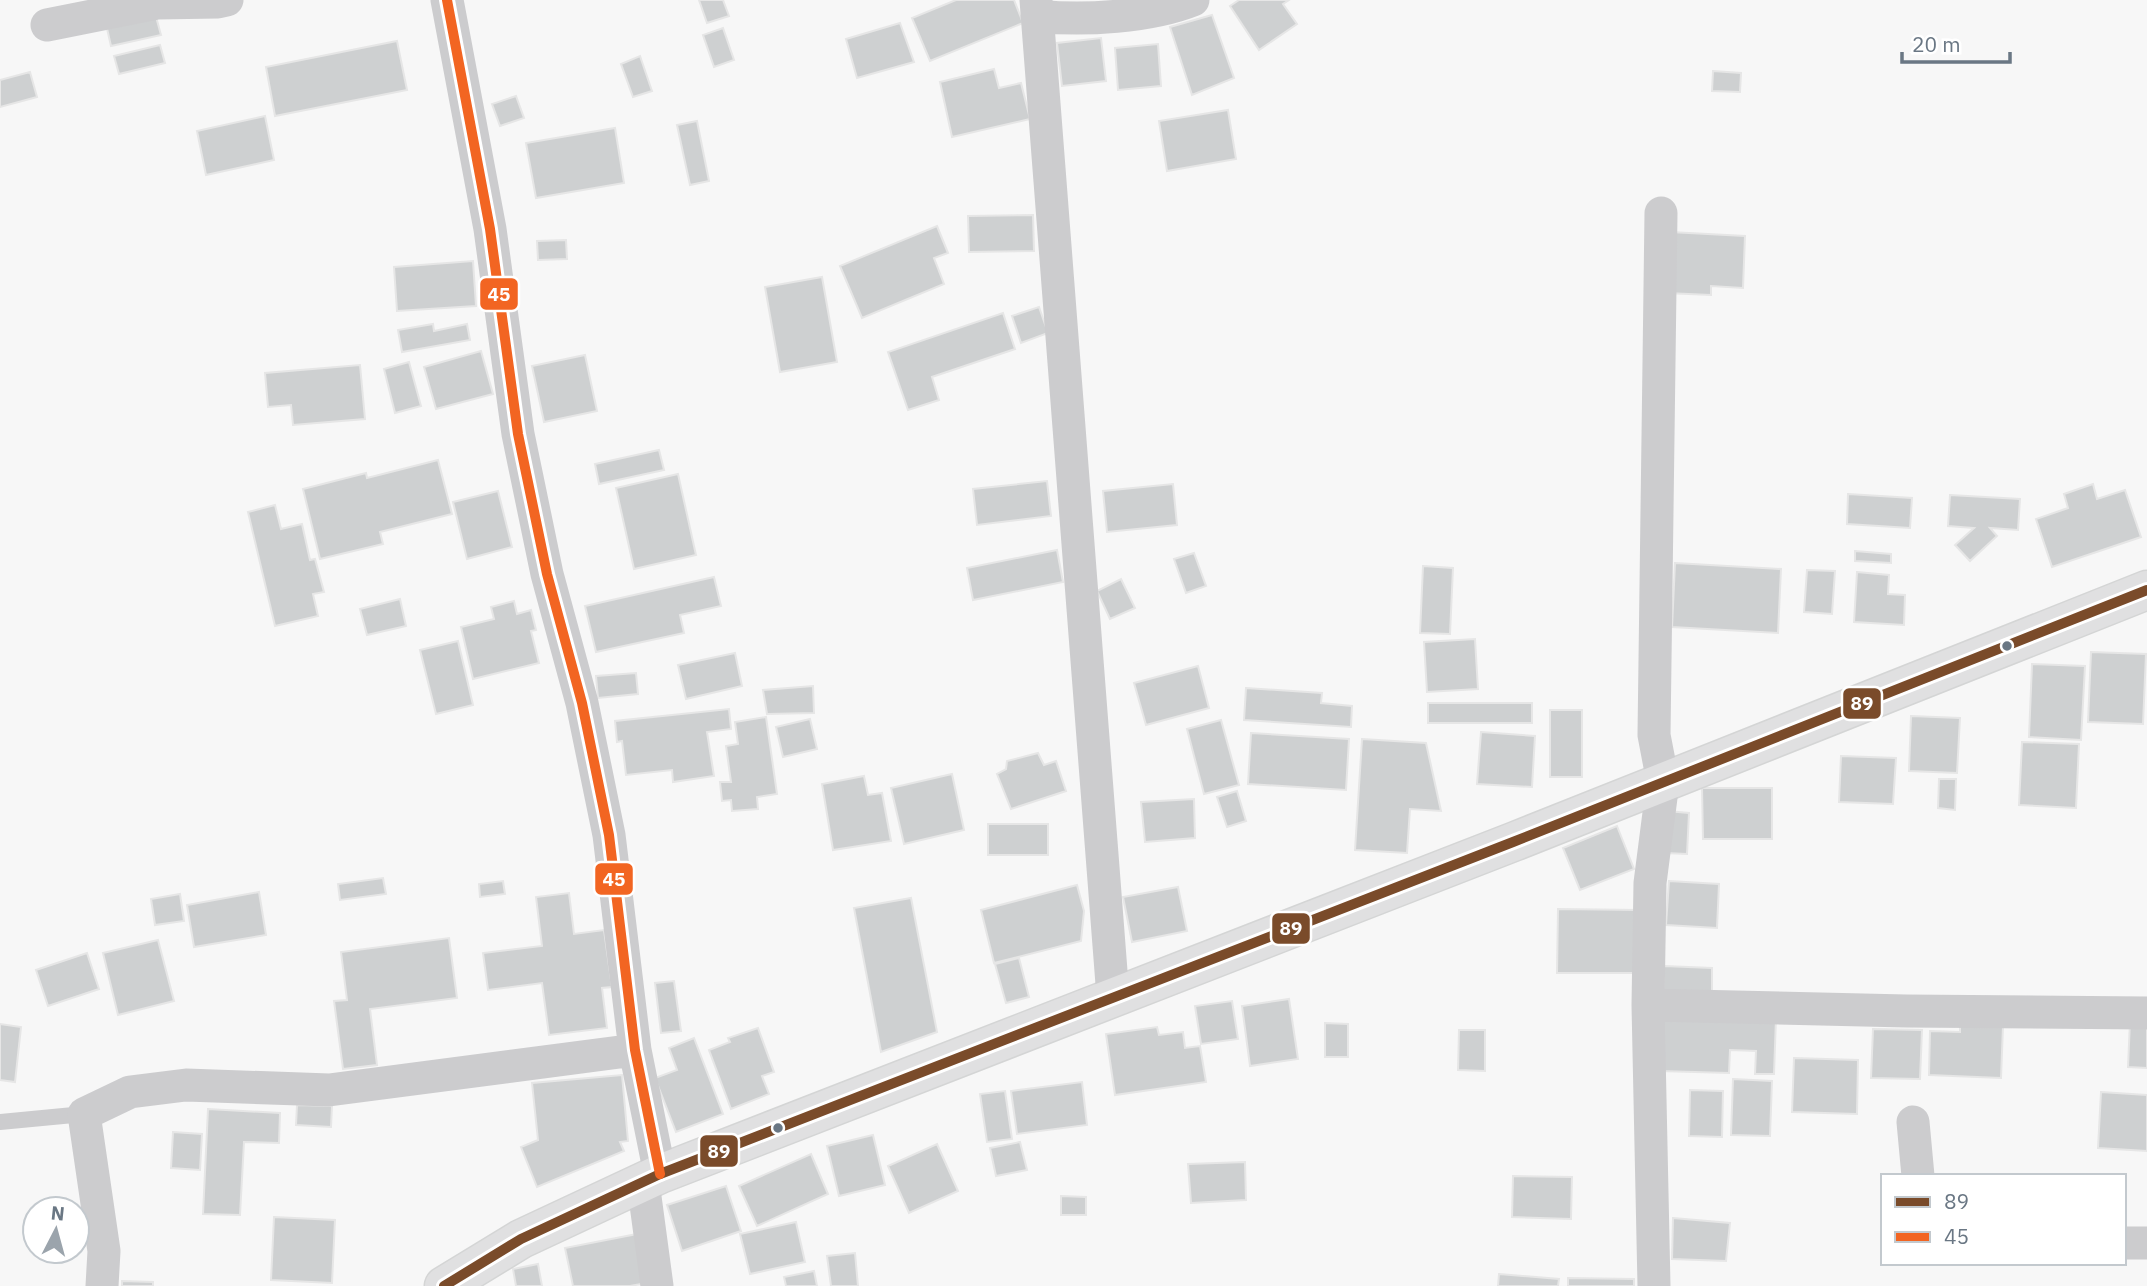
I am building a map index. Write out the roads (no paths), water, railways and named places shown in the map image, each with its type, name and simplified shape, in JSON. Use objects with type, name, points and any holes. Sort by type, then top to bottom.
[{"type":"street","points":[[47,25],[157,3],[227,0]]},
{"type":"street","points":[[447,0],[490,229],[518,434],[547,574],[582,703],[609,835],[652,1178],[657,1286]]},
{"type":"street","points":[[1036,8],[1058,19],[1147,13],[1193,0]]},
{"type":"street","points":[[1036,8],[1113,997]]},
{"type":"street","points":[[1654,1286],[1648,1005],[1650,883],[1662,782],[1654,736],[1661,214]]},
{"type":"street","points":[[444,1286],[521,1239],[652,1178],[2147,590]]},
{"type":"street","points":[[1648,1005],[2147,1013]]},
{"type":"street","points":[[102,1286],[104,1251],[84,1114],[130,1092],[186,1084],[329,1090],[635,1050]]},
{"type":"street","points":[[1913,1122],[1918,1174]]},
{"type":"street","points":[[2126,1243],[2147,1243]]},
{"type":"lane","points":[[0,1122],[84,1114]]}]
